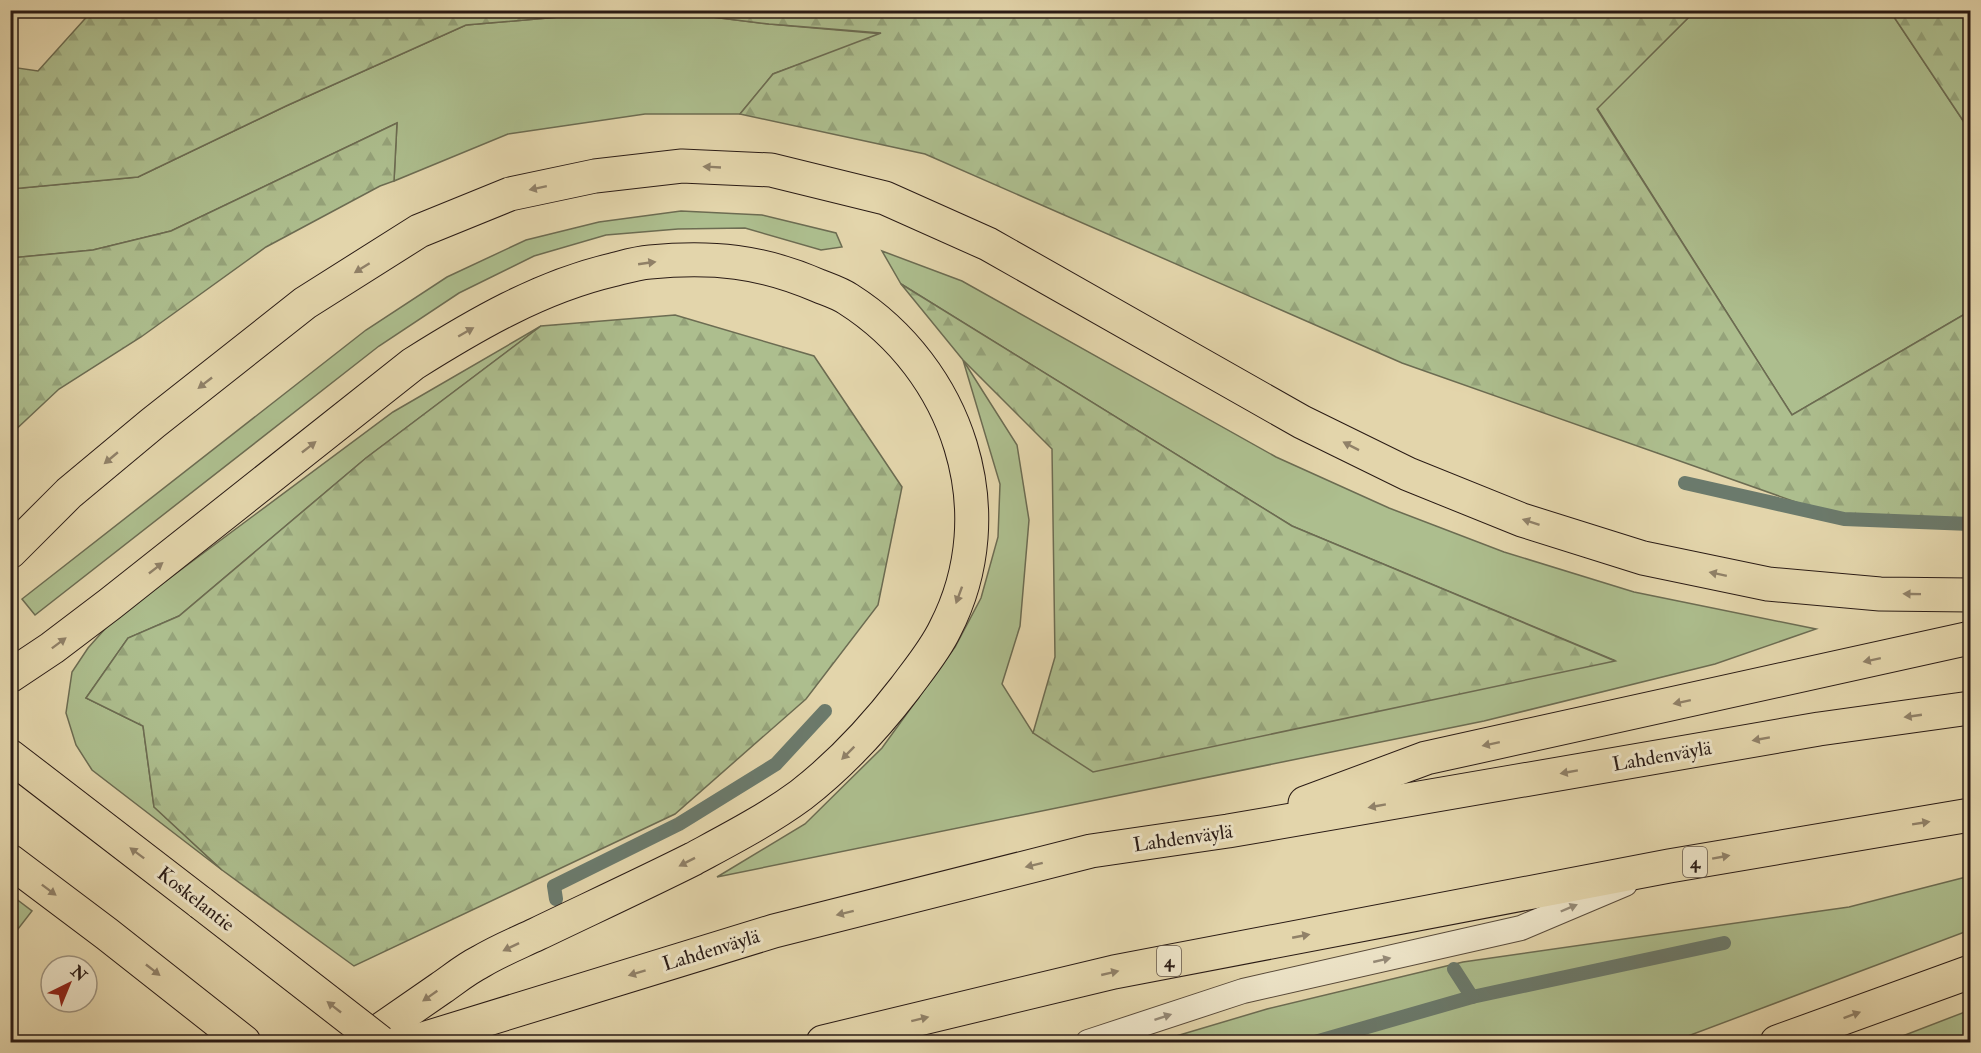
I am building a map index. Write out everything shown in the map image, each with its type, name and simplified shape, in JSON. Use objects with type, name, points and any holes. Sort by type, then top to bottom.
[{"type":"main road","points":[[10,552],[69,493],[153,423],[305,303],[419,231],[510,195],[596,176],[682,166],[771,170],[885,198],[988,244],[1302,422],[1408,474],[1522,520],[1643,558],[1768,584],[1880,594],[1971,596]]},
{"type":"main road","points":[[10,676],[52,648],[110,604],[413,364],[467,330],[531,298],[585,276],[646,262],[693,259],[750,263],[797,276],[847,298],[888,330],[916,360],[941,397],[961,443],[971,484],[972,538],[962,587],[945,630],[885,715],[847,755],[800,795],[745,832],[659,876],[478,962],[363,1042]]},
{"type":"main road","points":[[10,521],[69,493]]},
{"type":"main road","points":[[1228,831],[1426,758],[1971,638]]},
{"type":"main road","name":"Lahdenväylä","points":[[413,1042],[774,931],[1091,851],[1228,831],[1819,729],[1971,708]]},
{"type":"main road","name":"Koskelantie","points":[[10,756],[380,1042]]},
{"type":"main road","name":"4","points":[[823,1042],[1114,972],[1669,866],[1971,815]]},
{"type":"main road","points":[[10,861],[244,1042]]},
{"type":"main road","points":[[1777,1042],[1971,972]]},
{"type":"lane","points":[[1088,1042],[1243,991],[1521,928],[1669,866]]},
{"type":"green space","points":[[92,11],[1695,11],[1597,109],[1792,415],[1970,311],[1970,518],[1844,519],[1402,363],[925,154],[740,114],[773,74],[881,33],[769,24],[688,14],[582,15],[466,25],[286,106],[138,177],[11,189],[11,67],[38,71]]},
{"type":"green space","points":[[1695,11],[1890,11],[1970,131],[1970,311],[1792,415],[1597,108]]},
{"type":"green space","points":[[1890,11],[1970,11],[1970,131]]},
{"type":"green space","points":[[688,14],[883,34],[773,74],[740,114],[645,114],[508,134],[394,181],[397,123],[171,231],[93,250],[11,258],[11,189],[138,177],[286,106],[466,25],[582,15]]},
{"type":"green space","points":[[397,123],[394,181],[380,186],[266,247],[141,337],[59,389],[11,434],[11,258],[93,250],[171,231]]},
{"type":"green space","points":[[681,211],[762,215],[836,233],[842,247],[821,250],[745,228],[678,229],[606,235],[534,256],[459,293],[379,346],[35,615],[22,599],[366,330],[447,277],[526,240],[599,222]]},
{"type":"green space","points":[[882,251],[962,281],[1276,457],[1389,508],[1504,552],[1634,592],[1816,629],[1715,664],[1484,721],[717,877],[805,824],[882,748],[955,647],[981,598],[998,537],[1000,484],[963,360],[1017,445],[1029,520],[1020,626],[1002,684],[1033,733],[1614,660],[1292,526],[901,284]]},
{"type":"green space","points":[[901,284],[1292,526],[1615,661],[1093,772],[1033,733],[1055,657],[1052,449],[963,360]]},
{"type":"green space","points":[[675,315],[814,356],[902,487],[878,605],[806,699],[675,814],[354,966],[222,870],[154,807],[143,726],[86,698],[128,638],[179,616],[366,458],[541,326]]},
{"type":"green space","points":[[541,326],[366,458],[179,616],[128,638],[86,698],[143,726],[154,807],[222,870],[92,770],[76,745],[66,713],[72,672],[88,648],[112,621],[393,412]]},
{"type":"green space","points":[[1970,876],[1970,930],[1672,1042],[1156,1042],[1267,1009],[1463,962],[1849,907]]},
{"type":"green space","points":[[11,895],[32,911],[18,929],[11,924]]},
{"type":"green space","points":[[1970,1010],[1970,1042],[1887,1042]]},
{"type":"waterway","points":[[1685,483],[1844,519],[1970,524]]},
{"type":"waterway","points":[[556,899],[554,886],[679,824],[776,764],[825,711]]},
{"type":"waterway","points":[[1472,997],[1724,943]]},
{"type":"waterway","points":[[1315,1042],[1472,997],[1454,969]]}]
